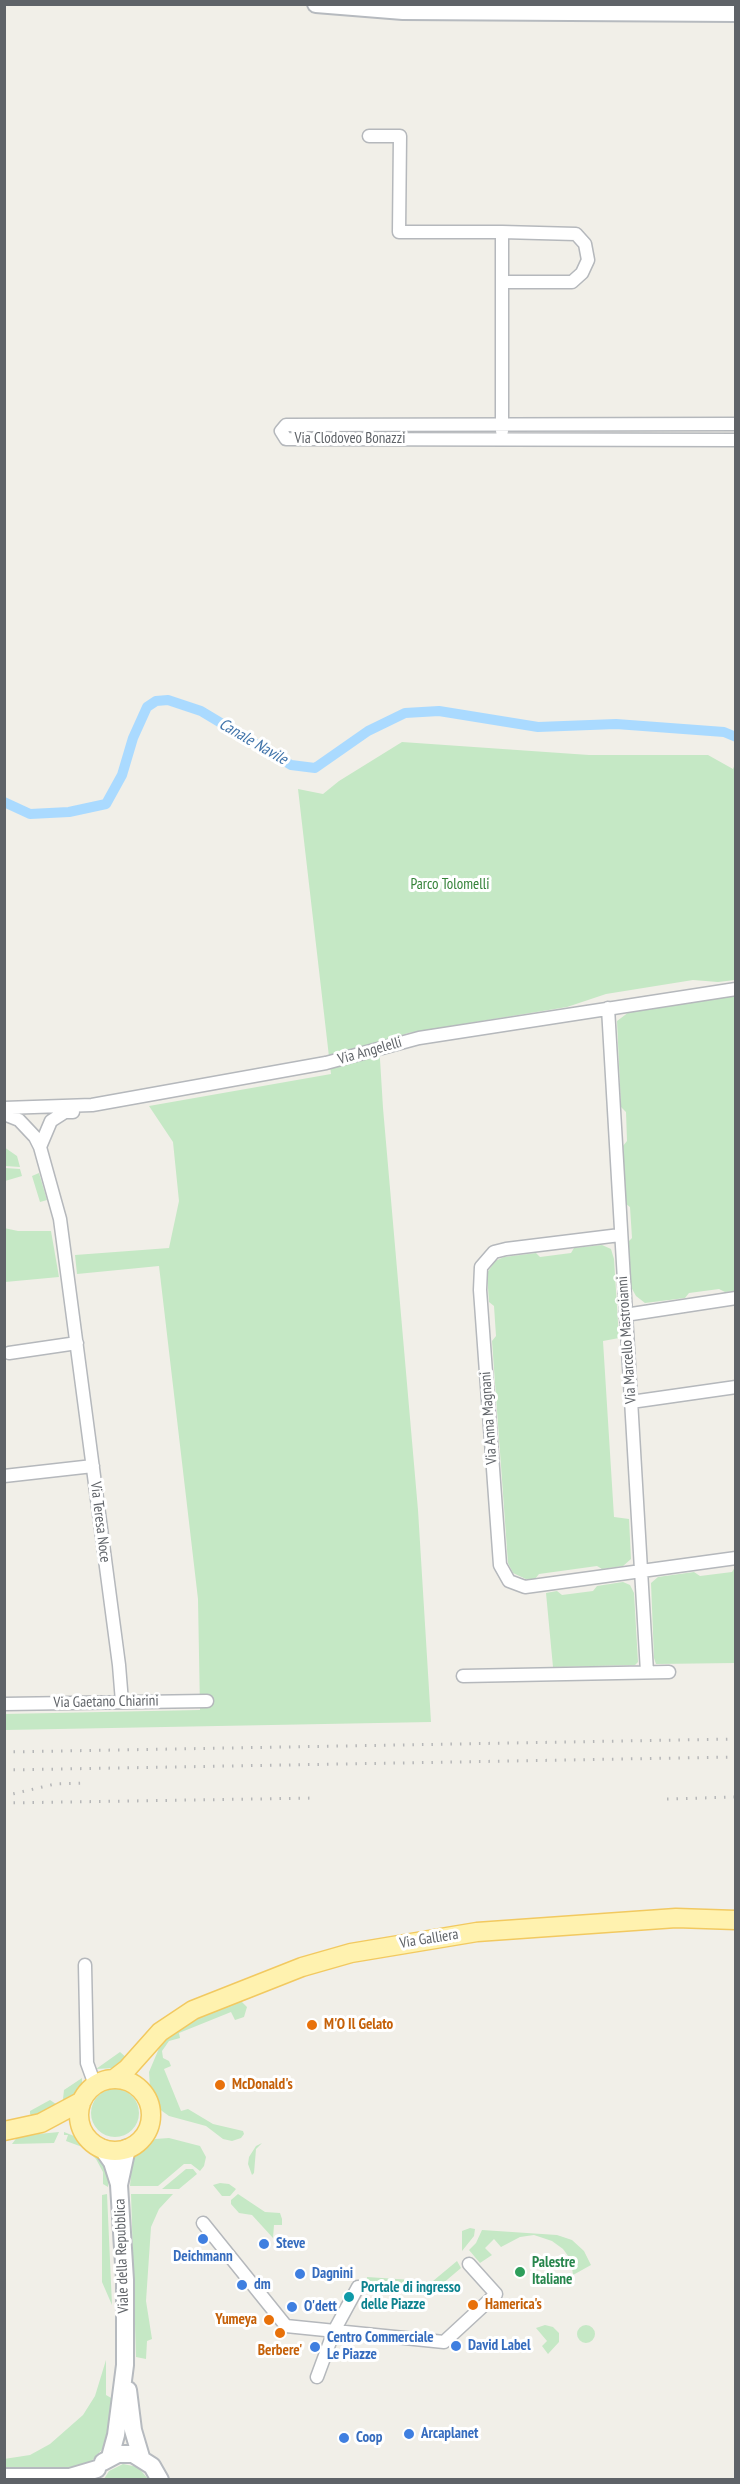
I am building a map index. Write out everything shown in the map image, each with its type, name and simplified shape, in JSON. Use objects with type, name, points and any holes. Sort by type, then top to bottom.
[{"type":"main road","name":"Via Galliera","points":[[114,2079],[160,2032],[193,2010],[302,1967],[351,1953],[477,1932],[676,1918],[735,1920]]},
{"type":"main road","points":[[82,2101],[80,2120],[88,2139],[110,2150],[127,2148],[140,2140],[148,2127],[150,2109],[144,2095],[142,2075],[147,2047]]},
{"type":"main road","points":[[5,2132],[41,2123],[82,2101],[95,2085],[114,2079],[125,2080],[136,2086],[144,2095]]},
{"type":"main road","points":[[41,2123],[74,2127],[84,2132]]},
{"type":"street","points":[[316,4],[403,11],[735,13]]},
{"type":"street","points":[[369,136],[400,136],[399,232],[576,234],[585,244],[588,260],[582,273],[572,282],[502,282]]},
{"type":"street","points":[[502,232],[503,440]]},
{"type":"street","name":"Via Clodoveo Bonazzi","points":[[735,424],[286,425],[281,431],[286,439],[735,440]]},
{"type":"street","name":"Via Angelelli","points":[[4,1108],[68,1107],[114,1101],[326,1064],[419,1038],[735,989]]},
{"type":"street","name":"Via Marcello Mastroianni","points":[[608,1008],[647,1672]]},
{"type":"street","points":[[4,1114],[19,1120],[39,1141],[51,1121],[65,1112],[104,1106],[114,1101]]},
{"type":"street","name":"Via Teresa Noce","points":[[39,1108],[42,1114],[39,1141],[60,1219],[121,1675],[122,1702]]},
{"type":"street","name":"Via Anna Magnani","points":[[620,1235],[494,1252],[487,1257],[481,1267],[479,1284],[498,1556],[504,1574],[509,1581],[525,1587],[641,1572]]},
{"type":"street","points":[[625,1315],[735,1298]]},
{"type":"street","points":[[9,1353],[77,1343]]},
{"type":"street","points":[[631,1402],[735,1387]]},
{"type":"street","points":[[4,1476],[93,1466]]},
{"type":"street","points":[[641,1572],[735,1558]]},
{"type":"street","points":[[463,1676],[669,1672]]},
{"type":"street","name":"Via Gaetano Chiarini","points":[[4,1704],[207,1701]]},
{"type":"street","points":[[85,1965],[87,2063],[95,2085]]},
{"type":"street","points":[[102,2148],[112,2162],[119,2185]]},
{"type":"street","name":"Viale della Repubblica","points":[[127,2148],[119,2185],[125,2280],[125,2365],[133,2430],[141,2457]]},
{"type":"street","points":[[203,2223],[286,2326],[444,2342],[496,2294],[469,2264]]},
{"type":"street","points":[[317,2377],[334,2331],[358,2287]]},
{"type":"street","name":"Viale della Repubblica","points":[[110,2457],[116,2435],[125,2365]]},
{"type":"street","points":[[17,2478],[95,2474],[110,2457],[126,2453],[141,2457],[162,2477]]},
{"type":"green space","name":"Parco Tolomelli","points":[[402,742],[589,755],[708,755],[733,769],[735,764],[735,980],[718,982],[693,980],[606,994],[567,1007],[408,1033],[379,1043],[418,1510],[431,1722],[5,1730],[4,1714],[200,1710],[198,1599],[159,1266],[77,1274],[75,1255],[169,1248],[179,1201],[173,1142],[149,1106],[331,1074],[298,789],[323,794],[339,781]]},
{"type":"green space","points":[[735,996],[735,1291],[725,1292],[719,1289],[689,1293],[685,1298],[645,1303],[636,1296],[631,1287],[628,1242],[632,1238],[630,1207],[626,1204],[623,1146],[627,1141],[626,1112],[621,1107],[617,1021],[629,1012]]},
{"type":"green space","points":[[4,1147],[17,1156],[20,1167],[5,1166]]},
{"type":"green space","points":[[5,1168],[20,1169],[22,1176],[5,1181]]},
{"type":"green space","points":[[39,1173],[47,1200],[40,1202],[32,1176]]},
{"type":"green space","points":[[4,1228],[18,1231],[51,1231],[59,1277],[5,1282]]},
{"type":"green space","points":[[602,1245],[611,1249],[614,1259],[619,1338],[603,1341],[614,1517],[629,1519],[631,1559],[623,1566],[602,1569],[597,1566],[539,1574],[535,1579],[528,1580],[513,1573],[508,1563],[492,1341],[496,1336],[494,1306],[489,1302],[487,1273],[495,1261],[504,1257],[536,1253],[540,1257],[571,1253],[574,1248]]},
{"type":"green space","points":[[735,1567],[735,1663],[656,1664],[651,1583],[658,1577],[694,1572],[700,1576],[732,1572]]},
{"type":"green space","points":[[623,1582],[630,1585],[634,1593],[638,1662],[635,1665],[553,1667],[546,1593],[557,1591],[562,1595],[593,1591],[597,1586]]},
{"type":"green space","points":[[241,2001],[247,2007],[244,2017],[235,2020],[231,2012],[179,2033],[180,2038],[169,2041],[162,2051],[163,2058],[169,2061],[171,2066],[164,2069],[181,2111],[188,2109],[213,2124],[243,2131],[241,2138],[232,2141],[223,2139],[206,2126],[169,2116],[157,2107],[150,2088],[149,2072],[160,2046],[173,2032],[207,2011],[219,2010]]},
{"type":"green space","points":[[120,2052],[127,2058],[115,2068],[96,2069]]},
{"type":"green space","points":[[82,2078],[82,2084],[73,2099],[62,2108],[64,2090]]},
{"type":"green space","points":[[115,2089],[132,2096],[139,2113],[132,2130],[115,2137],[98,2130],[91,2113],[98,2096]]},
{"type":"green space","points":[[50,2100],[56,2104],[57,2111],[32,2116],[30,2114],[30,2111]]},
{"type":"green space","points":[[59,2132],[54,2143],[12,2144],[18,2136]]},
{"type":"green space","points":[[64,2132],[79,2138],[101,2158],[109,2180],[108,2187],[103,2184],[103,2172],[96,2159],[85,2148],[66,2141],[68,2135],[64,2135]]},
{"type":"green space","points":[[169,2138],[200,2146],[206,2157],[200,2171],[191,2164],[184,2164],[158,2186],[130,2186],[132,2162],[140,2149],[155,2139]]},
{"type":"green space","points":[[262,2143],[256,2149],[252,2175],[248,2164],[249,2157],[256,2146]]},
{"type":"green space","points":[[186,2169],[193,2169],[197,2174],[179,2189],[162,2189]]},
{"type":"green space","points":[[229,2184],[236,2189],[230,2196],[222,2196],[213,2185]]},
{"type":"green space","points":[[107,2194],[112,2305],[102,2282],[102,2195]]},
{"type":"green space","points":[[131,2194],[173,2194],[159,2209],[151,2227],[146,2301],[152,2339],[147,2341],[146,2359],[136,2357]]},
{"type":"green space","points":[[238,2194],[265,2212],[280,2213],[282,2225],[274,2225],[273,2238],[252,2215],[239,2213],[231,2204],[231,2200]]},
{"type":"green space","points":[[475,2229],[474,2236],[462,2251],[462,2231]]},
{"type":"green space","points":[[482,2230],[557,2235],[572,2240],[584,2251],[591,2265],[573,2275],[571,2260],[563,2249],[552,2241],[534,2235],[520,2237],[501,2247],[494,2239],[485,2248],[492,2255],[480,2263],[469,2250],[476,2243]]},
{"type":"green space","points":[[457,2261],[461,2268],[435,2290],[419,2289],[420,2282],[433,2281]]},
{"type":"green space","points":[[367,2277],[412,2280],[411,2288],[366,2285]]},
{"type":"green space","points":[[545,2325],[553,2327],[559,2333],[559,2342],[548,2354],[542,2346],[547,2341],[536,2328]]},
{"type":"green space","points":[[582,2325],[590,2325],[595,2330],[593,2341],[582,2343],[577,2338],[577,2330]]},
{"type":"green space","points":[[106,2360],[106,2395],[113,2399],[106,2445],[88,2465],[75,2472],[5,2468],[4,2459],[30,2455],[50,2444],[83,2415],[95,2396]]},
{"type":"green space","points":[[123,2464],[138,2467],[148,2479],[104,2479],[109,2471]]},
{"type":"waterway","name":"Canale Navile","points":[[4,802],[30,814],[69,812],[106,804],[122,775],[133,738],[147,707],[156,701],[168,700],[201,711],[291,765],[315,768],[368,731],[405,713],[439,711],[538,727],[616,724],[724,732],[736,737]]},
{"type":"railway","points":[[4,1752],[736,1739]]},
{"type":"railway","points":[[4,1770],[736,1757]]},
{"type":"railway","points":[[4,1796],[55,1784],[87,1783]]},
{"type":"railway","points":[[667,1799],[736,1797]]},
{"type":"railway","points":[[4,1803],[317,1798]]},
{"type":"place","name":"M'O Il Gelato","points":[[312,2025]]},
{"type":"place","name":"McDonald's","points":[[220,2085]]},
{"type":"place","name":"Deichmann","points":[[203,2239]]},
{"type":"place","name":"Steve","points":[[264,2244]]},
{"type":"place","name":"Palestre Italiane","points":[[520,2272]]},
{"type":"place","name":"Dagnini","points":[[300,2274]]},
{"type":"place","name":"dm","points":[[242,2285]]},
{"type":"place","name":"Portale di ingresso delle Piazze","points":[[349,2297]]},
{"type":"place","name":"Hamerica's","points":[[473,2305]]},
{"type":"place","name":"O'dett","points":[[292,2307]]},
{"type":"place","name":"Yumeya","points":[[269,2320]]},
{"type":"place","name":"Berbere'","points":[[280,2333]]},
{"type":"place","name":"David Label","points":[[456,2346]]},
{"type":"place","name":"Centro Commerciale Le Piazze","points":[[315,2347]]},
{"type":"place","name":"Arcaplanet","points":[[409,2434]]},
{"type":"place","name":"Coop","points":[[344,2438]]}]
